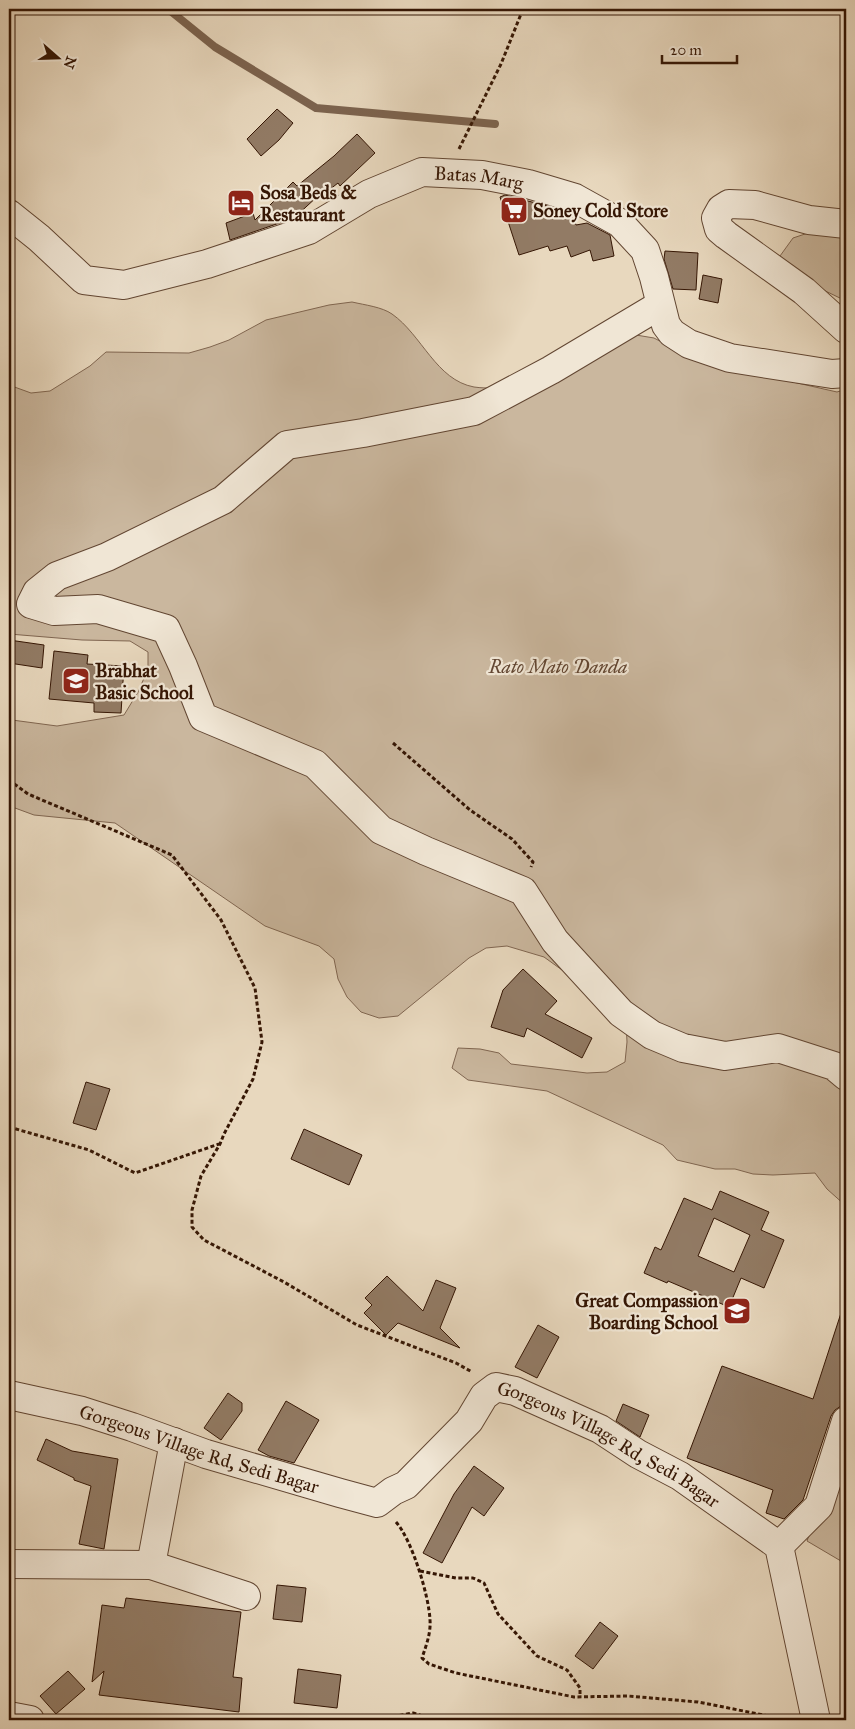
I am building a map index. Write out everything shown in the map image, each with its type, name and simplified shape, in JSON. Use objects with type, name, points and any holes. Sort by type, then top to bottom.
[{"type":"street","name":"Batas Marg","points":[[9,214],[39,238],[84,280],[124,285],[207,264],[308,230],[369,194],[422,172],[482,175],[528,184],[574,198],[620,223],[645,250],[666,325],[672,333],[689,344],[699,349],[730,358],[832,374],[846,373]]},
{"type":"street","points":[[846,224],[809,220],[755,205],[729,204],[721,209],[716,218],[719,229],[726,235],[804,291],[846,329]]},
{"type":"street","points":[[660,305],[551,370],[474,411],[363,433],[287,445],[223,500],[107,557],[57,576],[37,592],[31,604],[54,611],[98,609],[166,629],[203,717],[315,764],[381,830],[426,851],[523,891],[555,941],[621,1013],[652,1035],[683,1048],[725,1056],[778,1048],[834,1066],[846,1076]]},
{"type":"street","name":"Gorgeous Village Rd, Sedi Bagar","points":[[9,1395],[82,1411],[206,1454],[340,1494],[377,1502],[406,1485],[469,1421],[484,1396],[496,1387],[515,1391],[600,1429],[638,1454],[680,1476],[779,1546]]},
{"type":"street","points":[[816,1720],[779,1546],[818,1506],[846,1421]]},
{"type":"street","points":[[150,1565],[174,1442]]},
{"type":"street","points":[[9,1564],[150,1565],[246,1596]]},
{"type":"street","points":[[9,1716],[30,1720]]},
{"type":"path","points":[[446,174],[501,64],[523,9]]},
{"type":"path","points":[[393,742],[470,810],[512,839],[533,862],[523,891]]},
{"type":"path","points":[[9,780],[28,794],[172,855],[221,920],[255,988],[262,1042],[253,1079],[220,1144],[201,1176],[192,1210],[192,1227],[204,1240],[284,1282],[357,1325],[456,1363],[496,1387]]},
{"type":"path","points":[[9,1127],[89,1150],[135,1173],[220,1144]]},
{"type":"path","points":[[377,1502],[402,1530],[420,1572],[430,1620],[428,1640],[422,1658],[429,1664],[456,1673],[574,1697],[628,1696],[698,1702],[792,1720]]},
{"type":"path","points":[[420,1572],[456,1578],[472,1578],[484,1583],[498,1614],[537,1656],[567,1670],[580,1688],[580,1697]]},
{"type":"path","points":[[374,1720],[413,1713],[435,1720]]},
{"type":"green space","points":[[811,232],[846,232],[846,301],[809,283],[780,256],[793,238]]},
{"type":"green space","name":"Rato Mato Danda","points":[[352,302],[378,308],[392,314],[403,323],[449,376],[461,383],[474,387],[494,388],[612,331],[654,338],[696,360],[837,392],[846,389],[846,1206],[827,1189],[815,1173],[753,1174],[735,1169],[715,1169],[677,1160],[663,1145],[547,1091],[468,1080],[452,1068],[458,1048],[480,1049],[499,1053],[511,1064],[587,1073],[607,1072],[625,1062],[627,1042],[626,1021],[580,983],[544,957],[507,946],[486,948],[469,958],[398,1016],[379,1018],[361,1012],[347,997],[338,979],[334,959],[319,946],[265,926],[115,823],[34,815],[15,808],[9,803],[9,715],[12,720],[57,726],[124,715],[138,692],[148,669],[148,652],[130,641],[82,640],[9,634],[9,385],[31,393],[50,391],[90,366],[106,352],[189,353],[229,340],[266,320],[329,305]]},
{"type":"green space","points":[[846,1434],[846,1564],[807,1541]]},
{"type":"building","points":[[277,109],[293,123],[279,140],[261,156],[247,139]]},
{"type":"building","points":[[357,134],[375,153],[340,186],[338,183],[320,197],[319,195],[294,218],[230,240],[226,223],[253,213],[255,220],[293,182],[297,186],[334,156]]},
{"type":"building","points":[[505,195],[551,207],[553,213],[561,210],[573,215],[576,225],[587,223],[610,235],[614,256],[593,261],[590,250],[571,257],[567,246],[550,251],[548,246],[519,255],[500,197]]},
{"type":"building","points":[[665,251],[698,253],[696,290],[673,289],[664,259]]},
{"type":"building","points":[[703,275],[722,279],[718,303],[699,299]]},
{"type":"building","points":[[9,640],[44,645],[42,668],[9,663]]},
{"type":"building","points":[[54,651],[88,655],[87,664],[124,666],[121,713],[94,712],[94,703],[49,699]]},
{"type":"building","points":[[523,969],[557,1001],[545,1014],[592,1038],[582,1058],[527,1028],[524,1037],[491,1027],[503,990]]},
{"type":"building","points":[[86,1082],[110,1089],[96,1130],[73,1123]]},
{"type":"building","points":[[304,1129],[362,1155],[349,1185],[291,1159]]},
{"type":"building","points":[[720,1191],[769,1212],[761,1230],[784,1240],[764,1288],[741,1278],[729,1307],[644,1273],[655,1247],[661,1250],[684,1198],[712,1210]],"holes":[[[714,1218],[750,1235],[734,1272],[698,1256]]]},
{"type":"building","points":[[387,1276],[423,1311],[436,1280],[456,1288],[440,1328],[460,1348],[398,1323],[386,1335],[364,1313],[372,1305],[365,1298]]},
{"type":"building","points":[[842,1310],[846,1310],[846,1391],[841,1406],[831,1416],[803,1500],[784,1519],[766,1513],[773,1490],[687,1458],[722,1366],[813,1399]]},
{"type":"building","points":[[538,1325],[559,1337],[537,1378],[515,1367]]},
{"type":"building","points":[[228,1393],[242,1403],[242,1411],[221,1440],[204,1428]]},
{"type":"building","points":[[286,1401],[319,1420],[294,1463],[269,1456],[258,1450]]},
{"type":"building","points":[[623,1404],[649,1415],[640,1437],[616,1421]]},
{"type":"building","points":[[46,1439],[72,1451],[118,1459],[104,1549],[79,1544],[91,1486],[74,1480],[74,1478],[37,1460]]},
{"type":"building","points":[[474,1466],[504,1488],[484,1516],[472,1507],[442,1563],[423,1553],[454,1494]]},
{"type":"building","points":[[277,1585],[306,1588],[302,1622],[273,1619]]},
{"type":"building","points":[[126,1598],[241,1612],[233,1677],[242,1678],[239,1712],[99,1695],[104,1671],[92,1682],[102,1605],[124,1608]]},
{"type":"building","points":[[600,1622],[618,1636],[593,1669],[575,1656]]},
{"type":"building","points":[[298,1669],[341,1675],[337,1708],[294,1703]]},
{"type":"building","points":[[68,1671],[85,1689],[56,1714],[40,1696]]},
{"type":"waterway","points":[[168,9],[215,47],[316,108],[495,124]]},
{"type":"place","name":"Sosa Beds & Restaurant","points":[[241,203]]},
{"type":"place","name":"Soney Cold Store","points":[[514,210]]},
{"type":"place","name":"Brabhat Basic School","points":[[76,681]]},
{"type":"place","name":"Great Compassion Boarding School","points":[[737,1311]]}]
